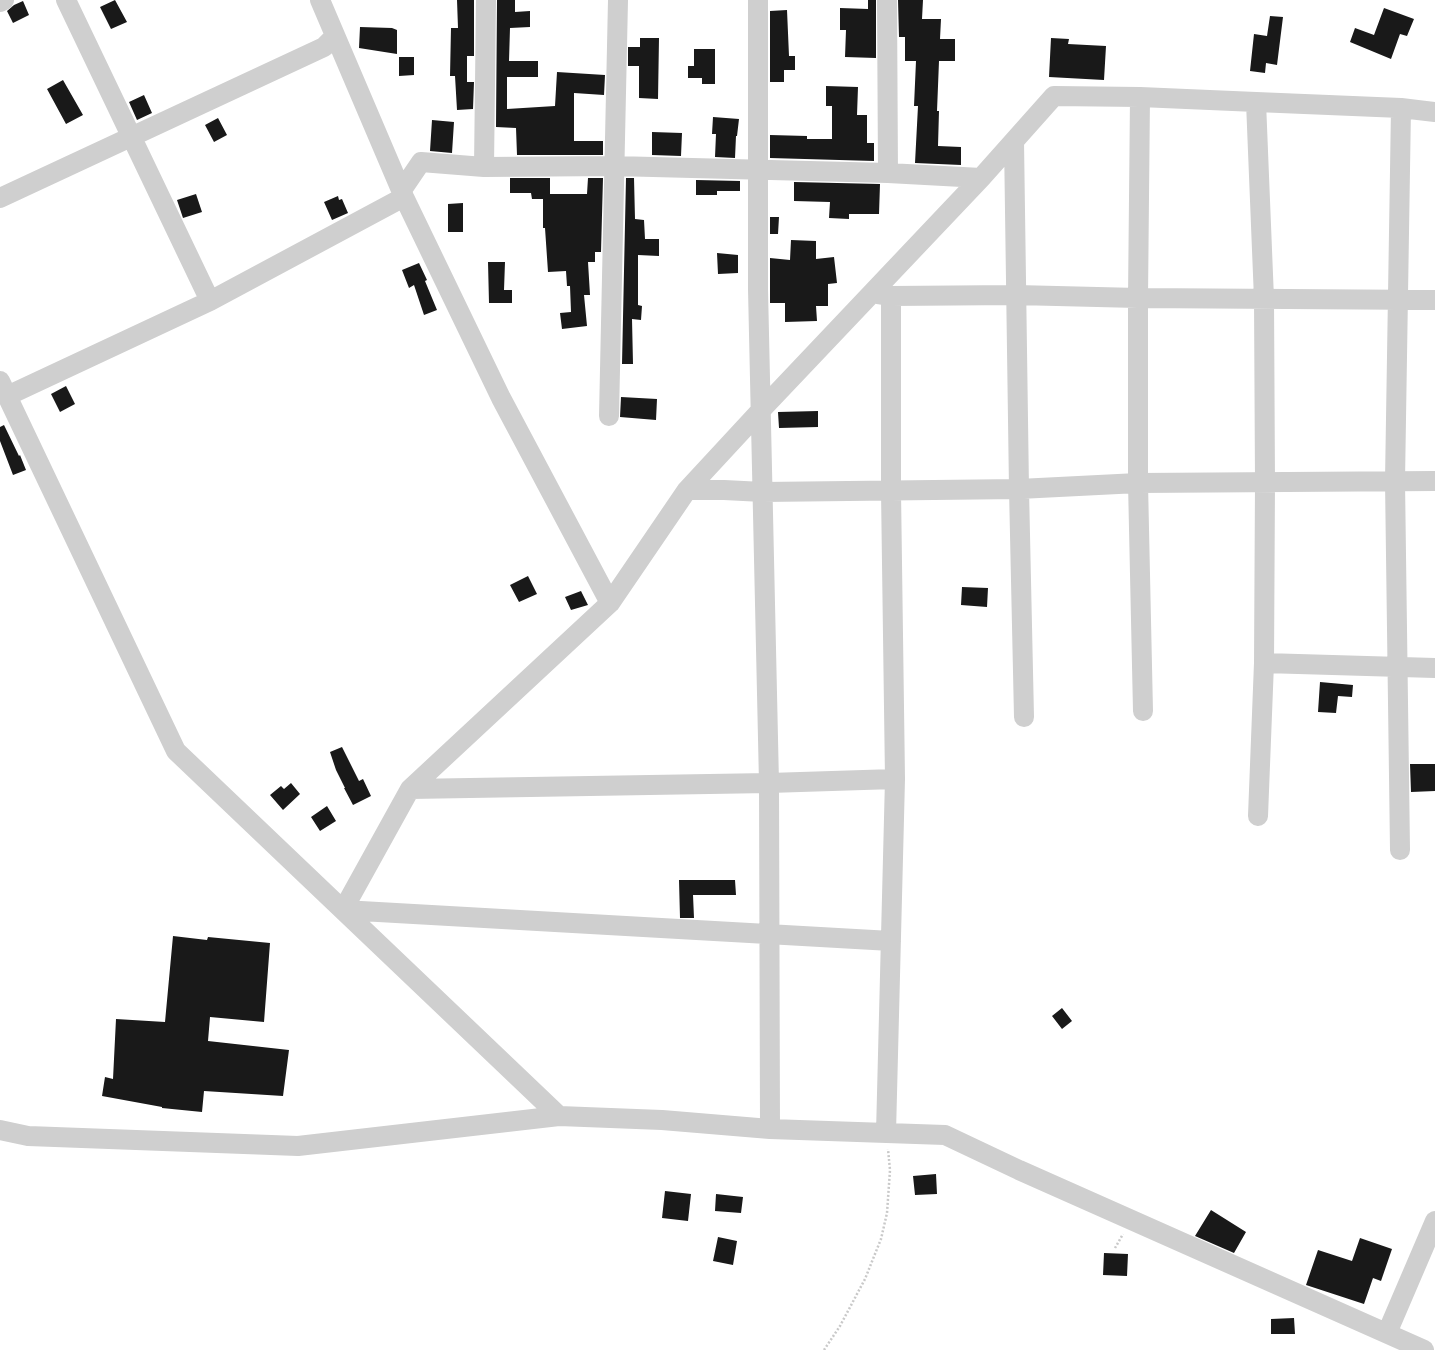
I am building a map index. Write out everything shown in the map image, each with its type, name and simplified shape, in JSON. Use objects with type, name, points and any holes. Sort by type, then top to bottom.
[{"type":"street","points":[[0,2],[4,0]]},
{"type":"street","points":[[66,0],[210,301]]},
{"type":"street","points":[[320,0],[403,193],[501,398],[610,603]]},
{"type":"street","points":[[484,167],[486,0]]},
{"type":"street","points":[[609,416],[618,0]]},
{"type":"street","points":[[758,0],[758,289],[762,409],[762,492],[769,783],[770,1129]]},
{"type":"street","points":[[887,0],[888,173]]},
{"type":"street","points":[[0,198],[324,47],[335,36]]},
{"type":"street","points":[[343,910],[410,789],[610,603],[687,490],[762,409],[882,294],[981,178],[1054,96],[1140,97],[1401,108],[1435,112]]},
{"type":"street","points":[[1140,97],[1138,483],[1143,711]]},
{"type":"street","points":[[1256,102],[1264,299],[1265,483],[1264,663],[1258,816]]},
{"type":"street","points":[[1400,850],[1395,481],[1401,108]]},
{"type":"street","points":[[1014,141],[1024,717]]},
{"type":"street","points":[[559,1116],[176,751],[4,388],[210,301],[403,193],[421,162],[484,167],[614,166],[758,171],[888,173],[981,178]]},
{"type":"street","points":[[882,294],[1138,298],[1435,300]]},
{"type":"street","points":[[882,294],[891,491],[895,779],[886,1133]]},
{"type":"street","points":[[687,490],[762,492],[891,491],[1019,489],[1138,483],[1435,482]]},
{"type":"street","points":[[1264,663],[1435,668]]},
{"type":"street","points":[[410,789],[769,783],[895,779]]},
{"type":"street","points":[[343,910],[891,941]]},
{"type":"street","points":[[0,1130],[28,1136],[298,1146],[559,1116],[662,1120],[770,1129],[945,1135],[1018,1170],[1424,1350]]},
{"type":"street","points":[[1387,1333],[1435,1221]]},
{"type":"path","points":[[824,1350],[840,1326],[865,1279],[881,1239],[887,1213],[890,1170],[886,1133]]},
{"type":"building","points":[[115,0],[127,22],[111,29],[100,7]]},
{"type":"building","points":[[457,0],[474,0],[474,56],[467,56],[467,82],[474,82],[473,109],[457,110],[455,76],[450,76],[451,28],[458,28]]},
{"type":"building","points":[[497,0],[515,0],[515,12],[530,11],[530,27],[510,28],[509,61],[538,61],[538,77],[507,77],[507,109],[555,106],[557,72],[605,75],[604,95],[574,93],[574,141],[603,141],[603,155],[517,155],[516,128],[496,127]]},
{"type":"building","points":[[868,0],[876,0],[876,58],[845,57],[846,30],[840,30],[840,8],[868,9]]},
{"type":"building","points":[[898,0],[923,0],[922,19],[941,19],[940,39],[955,39],[955,61],[939,61],[937,111],[939,111],[938,146],[961,147],[961,165],[915,163],[918,106],[914,106],[916,61],[905,61],[905,37],[899,37]]},
{"type":"building","points":[[23,1],[29,15],[13,23],[7,11],[14,5]]},
{"type":"building","points":[[1384,8],[1414,19],[1407,36],[1400,34],[1391,59],[1350,42],[1355,28],[1374,35]]},
{"type":"building","points":[[787,10],[789,56],[795,56],[795,70],[784,70],[784,82],[770,82],[770,11]]},
{"type":"building","points":[[1270,16],[1283,17],[1277,65],[1266,63],[1265,73],[1250,71],[1254,34],[1267,36]]},
{"type":"building","points":[[360,27],[392,28],[397,30],[397,54],[359,48]]},
{"type":"building","points":[[640,38],[659,38],[658,99],[639,98],[639,66],[628,66],[628,47],[640,47]]},
{"type":"building","points":[[1051,38],[1069,39],[1068,44],[1106,46],[1104,80],[1049,77]]},
{"type":"building","points":[[694,49],[715,49],[715,84],[702,84],[702,78],[688,78],[688,66],[694,66]]},
{"type":"building","points":[[399,57],[414,57],[414,75],[399,76]]},
{"type":"building","points":[[63,80],[83,115],[66,124],[47,89]]},
{"type":"building","points":[[826,86],[858,87],[857,115],[867,115],[867,143],[874,143],[874,161],[770,158],[770,135],[807,136],[807,139],[832,139],[832,106],[826,106]]},
{"type":"building","points":[[144,95],[152,113],[137,120],[129,102]]},
{"type":"building","points":[[713,117],[739,119],[736,136],[735,158],[715,157],[716,134],[712,134]]},
{"type":"building","points":[[218,118],[227,135],[214,142],[205,125]]},
{"type":"building","points":[[432,120],[454,122],[452,153],[430,151]]},
{"type":"building","points":[[652,132],[682,133],[681,156],[652,155]]},
{"type":"building","points":[[510,178],[550,178],[550,194],[587,194],[588,178],[603,178],[601,252],[595,252],[595,262],[588,262],[590,295],[584,295],[587,326],[562,329],[560,313],[571,312],[570,286],[567,286],[566,271],[548,272],[545,228],[543,228],[543,199],[532,199],[531,193],[510,193]]},
{"type":"building","points":[[626,178],[634,178],[635,219],[644,220],[645,239],[659,239],[659,256],[638,255],[638,305],[642,306],[641,320],[632,319],[633,364],[622,364]]},
{"type":"building","points":[[696,180],[740,181],[740,191],[717,191],[717,195],[696,195]]},
{"type":"building","points":[[794,182],[880,184],[879,214],[849,214],[849,219],[829,218],[830,202],[794,201]]},
{"type":"building","points":[[196,194],[202,212],[183,218],[177,200]]},
{"type":"building","points":[[338,196],[339,200],[342,199],[348,213],[332,220],[324,202]]},
{"type":"building","points":[[463,203],[463,232],[448,232],[448,204]]},
{"type":"building","points":[[770,217],[779,217],[778,234],[770,234]]},
{"type":"building","points":[[791,240],[816,241],[816,259],[834,257],[837,283],[828,284],[828,306],[816,306],[817,321],[785,322],[785,303],[770,303],[770,258],[790,260]]},
{"type":"building","points":[[717,253],[738,255],[738,273],[718,274]]},
{"type":"building","points":[[488,262],[505,262],[504,290],[512,290],[512,303],[489,303]]},
{"type":"building","points":[[419,263],[427,280],[425,281],[437,310],[424,315],[414,285],[409,288],[402,270]]},
{"type":"building","points":[[66,386],[75,404],[60,412],[51,394]]},
{"type":"building","points":[[621,397],[657,399],[656,420],[620,417]]},
{"type":"building","points":[[818,411],[818,427],[779,428],[778,412]]},
{"type":"building","points":[[4,425],[26,470],[13,475],[0,441],[0,427]]},
{"type":"building","points":[[528,576],[537,594],[519,602],[510,585]]},
{"type":"building","points":[[962,587],[988,588],[987,607],[961,605]]},
{"type":"building","points":[[581,591],[588,605],[571,610],[565,597]]},
{"type":"building","points":[[1320,682],[1353,685],[1352,697],[1338,696],[1336,713],[1318,712]]},
{"type":"building","points":[[342,747],[359,781],[363,779],[371,796],[353,805],[336,770],[330,752]]},
{"type":"building","points":[[1410,764],[1435,764],[1435,791],[1411,792]]},
{"type":"building","points":[[291,783],[300,794],[283,810],[270,795],[281,786],[284,789]]},
{"type":"building","points":[[327,806],[336,821],[320,831],[311,817]]},
{"type":"building","points":[[679,880],[735,880],[736,895],[693,895],[694,918],[680,918]]},
{"type":"building","points":[[173,936],[207,940],[208,937],[270,943],[264,1022],[210,1017],[208,1041],[289,1050],[283,1096],[204,1091],[202,1112],[162,1108],[102,1096],[105,1077],[113,1079],[116,1019],[165,1022]]},
{"type":"building","points":[[1062,1008],[1072,1021],[1062,1029],[1052,1016]]},
{"type":"building","points":[[936,1174],[937,1194],[915,1195],[913,1176]]},
{"type":"building","points":[[665,1191],[691,1194],[688,1221],[662,1218]]},
{"type":"building","points":[[716,1194],[743,1197],[741,1213],[715,1211]]},
{"type":"building","points":[[1211,1210],[1246,1232],[1234,1253],[1195,1236]]},
{"type":"building","points":[[718,1237],[737,1241],[733,1265],[713,1261]]},
{"type":"building","points":[[1360,1238],[1392,1249],[1381,1281],[1373,1278],[1364,1304],[1306,1285],[1318,1250],[1352,1261]]},
{"type":"building","points":[[1104,1253],[1128,1254],[1127,1276],[1103,1275]]},
{"type":"building","points":[[1294,1318],[1295,1334],[1271,1334],[1271,1319]]}]
